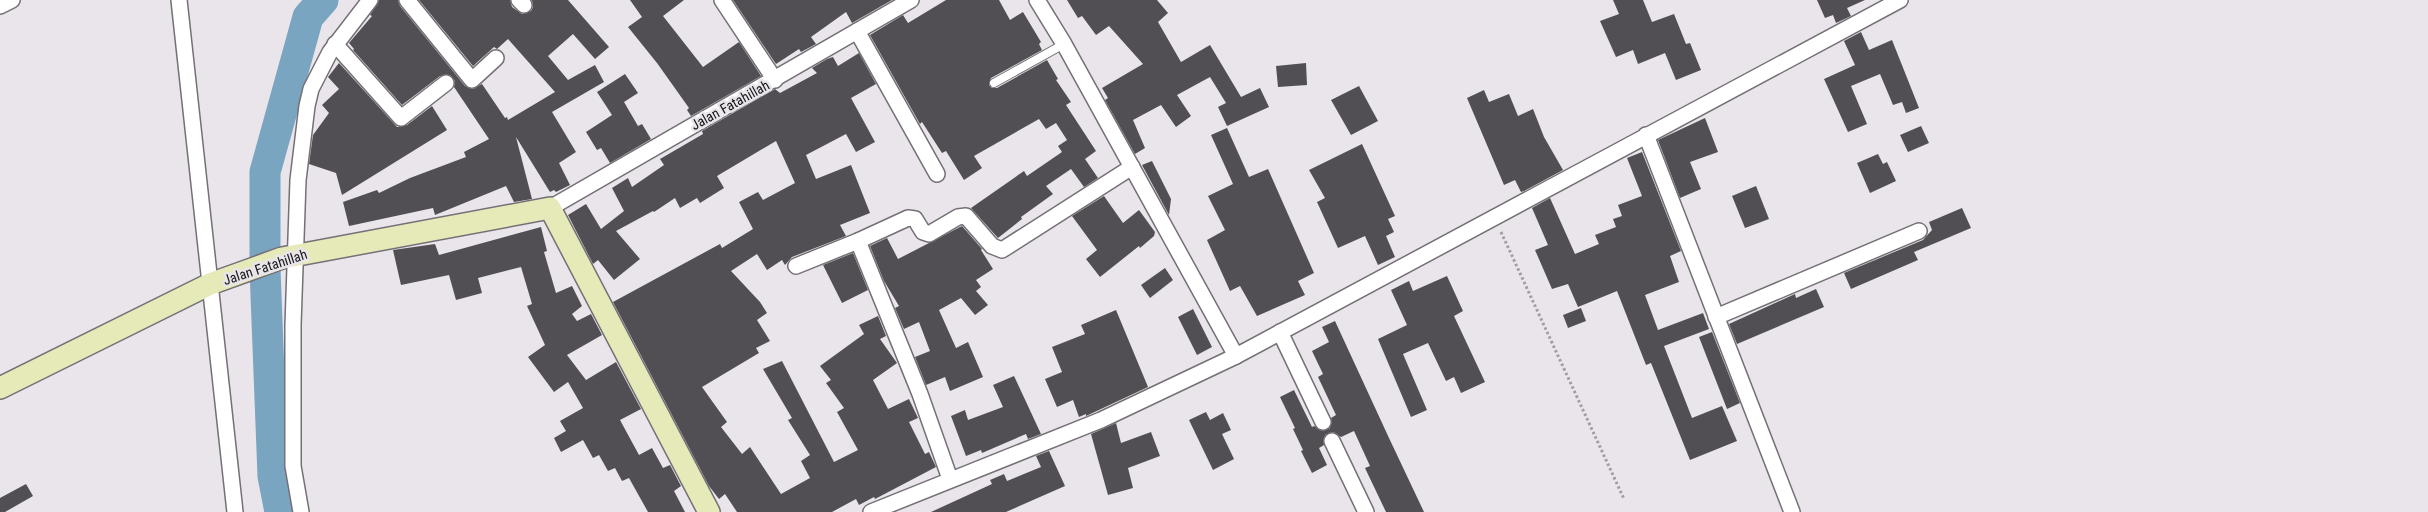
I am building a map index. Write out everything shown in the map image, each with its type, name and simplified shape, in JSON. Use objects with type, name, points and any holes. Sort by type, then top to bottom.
[{"type":"street","points":[[0,6],[12,0]]},
{"type":"street","points":[[179,0],[216,282],[235,512]]},
{"type":"street","points":[[301,512],[293,466],[289,257],[307,106],[314,82],[335,44],[370,0]]},
{"type":"street","points":[[407,0],[472,80],[496,58]]},
{"type":"street","points":[[722,0],[775,80]]},
{"type":"street","name":"Jalan Fatahillah","points":[[0,388],[216,282],[289,257],[550,208],[911,0]]},
{"type":"street","points":[[1037,0],[1064,44],[1236,356]]},
{"type":"street","points":[[871,512],[1101,420],[1236,356],[1495,219],[1646,135],[1900,0]]},
{"type":"street","points":[[857,31],[937,174]]},
{"type":"street","points":[[335,44],[401,118],[446,83]]},
{"type":"street","points":[[1646,135],[1792,512]]},
{"type":"street","points":[[796,266],[908,218],[915,219],[923,232],[929,234],[958,217],[966,216],[992,246],[1002,250],[1132,167]]},
{"type":"street","points":[[550,208],[709,512]]},
{"type":"street","points":[[1716,317],[1919,231]]},
{"type":"street","points":[[858,241],[913,376],[950,479]]},
{"type":"street","points":[[1280,332],[1323,422]]},
{"type":"street","points":[[1332,442],[1366,512]]},
{"type":"lane","points":[[994,83],[1064,44]]},
{"type":"path","points":[[1495,219],[1624,499]]},
{"type":"building","points":[[379,0],[398,0],[400,6],[465,86],[473,89],[482,84],[508,120],[555,92],[508,39],[497,49],[494,47],[473,66],[419,0],[510,0],[512,7],[522,14],[531,11],[533,7],[532,0],[568,0],[609,47],[595,59],[573,34],[548,56],[568,80],[595,65],[604,82],[552,112],[576,152],[559,163],[570,185],[556,192],[554,190],[550,192],[516,137],[532,199],[514,202],[506,186],[435,215],[433,208],[349,226],[343,202],[377,190],[379,193],[410,178],[466,157],[464,152],[489,139],[454,87],[455,81],[450,75],[440,76],[402,105],[353,50],[349,43],[372,16],[370,15]]},
{"type":"building","points":[[630,0],[684,0],[663,16],[703,67],[739,42],[761,76],[691,116],[687,110],[689,108],[657,63],[628,27],[642,17]]},
{"type":"building","points":[[733,0],[892,0],[852,23],[846,12],[811,37],[816,44],[801,52],[799,49],[776,64]]},
{"type":"building","points":[[946,0],[999,0],[1010,20],[1023,12],[1041,42],[1039,44],[1042,50],[991,78],[989,85],[992,88],[997,88],[1047,60],[1058,79],[1056,80],[1071,102],[1066,105],[1096,151],[1085,159],[1098,178],[1084,187],[1071,169],[1046,186],[1053,194],[1021,217],[1022,219],[998,238],[971,208],[1024,171],[1027,176],[1062,152],[1058,146],[1067,140],[1056,123],[1046,129],[1039,119],[974,156],[982,168],[964,180],[946,151],[942,153],[922,122],[920,124],[870,35],[903,15],[908,23]]},
{"type":"building","points":[[1067,0],[1157,0],[1168,13],[1158,22],[1181,62],[1210,45],[1241,97],[1260,88],[1269,107],[1227,126],[1218,107],[1226,103],[1210,77],[1177,95],[1191,116],[1176,127],[1161,105],[1133,120],[1145,148],[1135,154],[1105,100],[1108,98],[1102,88],[1143,64],[1109,26],[1096,35],[1082,16],[1078,18]]},
{"type":"building","points":[[1613,0],[1643,0],[1652,22],[1674,14],[1686,44],[1690,43],[1701,70],[1676,80],[1665,53],[1638,64],[1633,50],[1616,57],[1600,21],[1619,14]]},
{"type":"building","points":[[1817,0],[1865,0],[1847,8],[1851,16],[1836,23],[1833,15],[1825,18]]},
{"type":"building","points":[[1861,32],[1869,50],[1892,40],[1919,108],[1906,113],[1902,102],[1893,105],[1880,74],[1851,86],[1867,124],[1848,132],[1824,79],[1855,65],[1844,41]]},
{"type":"building","points":[[859,53],[876,84],[851,98],[875,142],[856,152],[846,134],[806,155],[816,179],[851,165],[870,213],[840,225],[846,236],[792,257],[785,265],[782,260],[767,270],[757,254],[731,271],[760,302],[767,313],[757,320],[770,341],[756,348],[759,353],[702,387],[727,422],[721,427],[742,454],[750,447],[781,494],[810,478],[801,461],[810,455],[788,420],[792,418],[763,369],[782,361],[834,462],[858,450],[837,412],[844,408],[826,383],[831,380],[820,366],[864,334],[859,325],[878,316],[886,336],[880,339],[897,363],[873,380],[888,409],[909,399],[918,418],[909,422],[925,454],[929,452],[936,467],[875,499],[874,497],[859,505],[856,499],[832,512],[737,512],[725,494],[719,499],[709,486],[613,302],[720,244],[722,248],[753,229],[739,202],[758,192],[763,200],[795,183],[776,141],[717,176],[724,188],[700,203],[697,198],[680,208],[675,198],[654,212],[616,231],[640,259],[614,280],[598,260],[593,264],[568,215],[586,204],[601,229],[624,211],[612,188],[628,178],[632,187],[664,165],[660,159],[703,134],[702,131],[775,89],[780,93],[817,73],[812,68],[827,59],[833,57],[838,66]]},
{"type":"building","points":[[339,63],[397,127],[407,125],[432,106],[447,130],[342,195],[336,173],[309,164],[313,135],[329,113],[322,105],[339,89],[328,77]]},
{"type":"building","points":[[1306,63],[1307,85],[1278,87],[1276,66]]},
{"type":"building","points":[[625,74],[638,93],[624,102],[638,126],[642,124],[651,139],[610,163],[601,148],[597,150],[586,132],[612,115],[597,92]]},
{"type":"building","points":[[1359,86],[1378,121],[1351,135],[1331,100]]},
{"type":"building","points":[[1484,90],[1489,102],[1509,94],[1518,116],[1533,109],[1544,137],[1563,170],[1521,192],[1515,180],[1504,185],[1467,98]]},
{"type":"building","points":[[1705,118],[1718,152],[1690,162],[1701,189],[1680,198],[1658,140]]},
{"type":"building","points":[[1921,126],[1929,143],[1908,152],[1900,135]]},
{"type":"building","points":[[1227,128],[1249,177],[1268,169],[1314,273],[1298,281],[1305,295],[1257,316],[1240,286],[1230,291],[1207,240],[1225,230],[1208,196],[1233,184],[1211,135]]},
{"type":"building","points":[[1362,144],[1395,216],[1388,219],[1394,232],[1386,236],[1395,257],[1378,265],[1365,236],[1338,248],[1317,202],[1325,198],[1309,170]]},
{"type":"building","points":[[1642,152],[1681,251],[1670,256],[1679,282],[1645,295],[1658,330],[1703,313],[1709,329],[1664,346],[1692,418],[1722,406],[1737,441],[1690,460],[1651,363],[1646,365],[1617,291],[1578,307],[1568,284],[1552,289],[1535,250],[1548,245],[1532,208],[1550,198],[1575,254],[1599,244],[1595,235],[1616,227],[1613,219],[1622,216],[1618,205],[1642,196],[1627,158]]},
{"type":"building","points":[[1878,154],[1883,164],[1887,162],[1896,181],[1870,193],[1857,163]]},
{"type":"building","points":[[1152,161],[1171,199],[1169,215],[1142,165]]},
{"type":"building","points":[[1756,186],[1769,219],[1745,228],[1732,196]]},
{"type":"building","points":[[1104,196],[1123,223],[1139,210],[1155,232],[1154,236],[1140,248],[1139,246],[1100,277],[1086,259],[1097,250],[1072,216]]},
{"type":"building","points":[[1962,208],[1971,228],[1914,252],[1918,260],[1851,289],[1844,273],[1923,240],[1932,230],[1929,222]]},
{"type":"building","points":[[962,226],[982,249],[993,269],[976,280],[981,287],[976,291],[988,305],[975,315],[961,298],[939,310],[956,348],[968,342],[983,377],[950,391],[945,377],[926,385],[915,357],[930,351],[919,322],[904,329],[895,308],[899,306],[884,281],[870,246],[887,238],[898,259]]},
{"type":"building","points":[[541,227],[547,251],[544,252],[556,293],[572,286],[582,306],[572,314],[577,321],[591,314],[602,335],[567,355],[586,380],[616,362],[641,409],[620,420],[639,455],[652,448],[663,468],[670,465],[681,486],[674,491],[685,512],[648,512],[629,478],[622,481],[615,468],[608,471],[599,455],[593,458],[583,440],[561,452],[554,438],[566,431],[560,421],[583,408],[568,382],[554,392],[528,357],[545,345],[527,306],[532,304],[521,267],[478,278],[482,293],[456,300],[449,275],[401,285],[393,250],[435,244],[439,255]]},
{"type":"building","points":[[853,253],[868,290],[842,303],[823,265]]},
{"type":"building","points":[[1165,268],[1173,280],[1150,298],[1141,285]]},
{"type":"building","points":[[1447,276],[1463,311],[1454,316],[1485,382],[1461,393],[1454,377],[1446,381],[1428,343],[1403,354],[1427,410],[1411,417],[1378,339],[1407,325],[1391,290],[1409,281],[1413,291]]},
{"type":"building","points":[[1816,289],[1824,307],[1737,344],[1729,324],[1795,294],[1796,298]]},
{"type":"building","points":[[1581,308],[1586,321],[1568,328],[1563,315]]},
{"type":"building","points":[[1193,309],[1212,347],[1197,355],[1178,317]]},
{"type":"building","points":[[1116,310],[1148,387],[1086,416],[1086,414],[1079,417],[1073,400],[1057,407],[1045,379],[1062,372],[1052,347],[1085,334],[1081,325]]},
{"type":"building","points":[[1335,321],[1424,512],[1386,512],[1365,468],[1370,466],[1354,431],[1341,437],[1333,432],[1325,435],[1324,445],[1319,448],[1327,465],[1312,473],[1301,451],[1303,450],[1293,429],[1295,428],[1280,397],[1294,390],[1312,427],[1314,426],[1323,431],[1330,428],[1331,418],[1336,415],[1318,377],[1323,374],[1312,351],[1329,342],[1322,327]]},
{"type":"building","points":[[1712,332],[1740,403],[1727,409],[1699,337]]},
{"type":"building","points":[[1014,376],[1041,434],[1028,439],[1026,434],[982,453],[981,450],[966,456],[951,416],[965,410],[968,420],[1003,407],[993,385]]},
{"type":"building","points":[[1206,412],[1210,420],[1223,413],[1231,430],[1222,434],[1234,459],[1213,470],[1189,420]]},
{"type":"building","points":[[1116,423],[1121,443],[1151,432],[1160,456],[1128,468],[1133,488],[1108,495],[1091,434]]},
{"type":"building","points":[[1049,451],[1065,486],[1006,512],[931,512],[992,484],[990,480],[1004,474],[1007,481],[1041,467],[1036,456]]},
{"type":"building","points":[[26,484],[33,496],[5,512],[0,512],[0,498]]},
{"type":"waterway","points":[[280,512],[273,476],[265,269],[265,172],[308,17],[323,0]]}]
